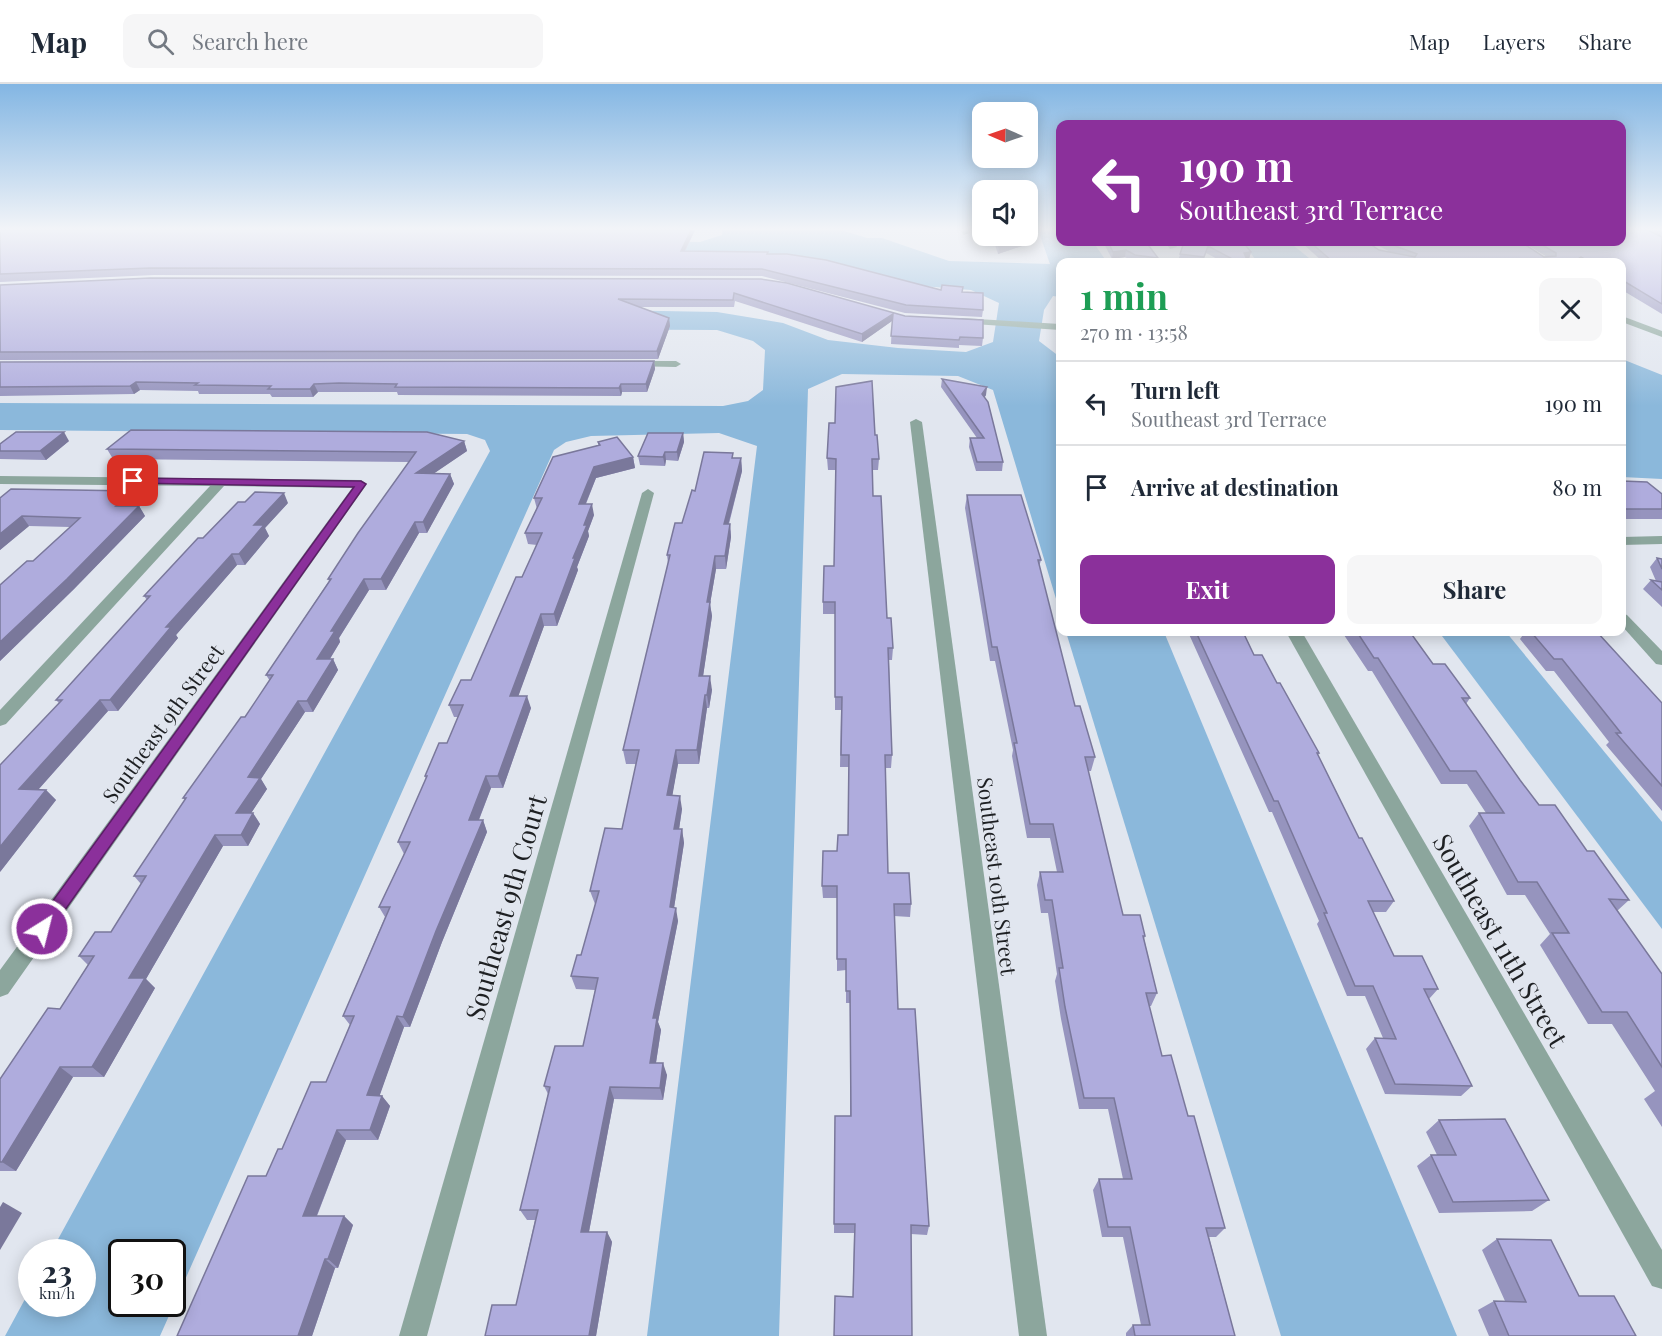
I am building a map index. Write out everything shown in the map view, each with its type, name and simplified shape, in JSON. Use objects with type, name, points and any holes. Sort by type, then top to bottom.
[{"type":"street","points":[[951,321],[1056,326]]},
{"type":"street","points":[[1626,321],[1662,334]]},
{"type":"street","points":[[622,364],[676,364]]},
{"type":"street","name":"Southeast 10th Street","points":[[916,422],[1033,1336]]},
{"type":"street","points":[[0,480],[221,482]]},
{"type":"street","points":[[0,720],[221,482]]},
{"type":"street","name":"Southeast 9th Street","points":[[0,987],[361,484],[221,482]]},
{"type":"street","name":"Southeast 9th Court","points":[[413,1336],[648,492]]},
{"type":"street","points":[[1626,540],[1662,540]]},
{"type":"street","points":[[1626,622],[1662,660]]},
{"type":"street","name":"Southeast 11th Street","points":[[1296,636],[1662,1276]]},
{"type":"water","points":[[952,288],[1056,288],[1056,296],[1053,296],[1044,310],[1039,341],[1056,354],[1056,599],[993,390],[958,376],[842,374],[808,389],[779,1336],[647,1336],[757,446],[719,433],[591,436],[566,442],[554,450],[186,1278],[186,1239],[108,1239],[108,1317],[168,1317],[160,1336],[5,1336],[18,1312],[18,1317],[96,1317],[96,1239],[58,1239],[490,451],[485,440],[467,434],[0,430],[0,403],[723,406],[748,401],[763,390],[765,350],[753,341],[717,330],[329,328],[0,315],[606,310],[717,312],[783,323],[828,340],[898,348],[966,352],[993,342],[999,303],[971,290]]},
{"type":"water","points":[[1626,361],[1662,375],[1662,479],[1626,477]]},
{"type":"water","points":[[1067,636],[1166,636],[1457,1336],[1281,1336]]},
{"type":"water","points":[[1442,636],[1509,636],[1662,822],[1662,929]]},
{"type":"building","points":[[0,288],[806,288],[905,316],[983,320],[983,338],[960,337],[959,340],[891,336],[893,314],[862,334],[734,293],[733,300],[618,299],[669,318],[657,351],[0,352]]},
{"type":"building","points":[[840,288],[963,288],[962,292],[983,293],[983,310],[906,305]]},
{"type":"building","points":[[1636,288],[1662,288],[1662,304]]},
{"type":"building","points":[[654,361],[646,384],[621,384],[619,388],[395,387],[397,384],[339,383],[314,384],[310,389],[268,389],[271,386],[136,382],[130,386],[0,387],[0,362]]},
{"type":"building","points":[[942,379],[987,387],[982,394],[988,402],[1003,462],[977,462],[970,438],[984,438]]},
{"type":"building","points":[[872,381],[875,435],[877,435],[879,459],[872,459],[873,496],[881,496],[887,618],[891,618],[893,648],[888,648],[892,755],[885,755],[888,873],[909,873],[911,904],[894,904],[898,1009],[915,1009],[929,1226],[911,1225],[912,1336],[834,1336],[835,1296],[853,1297],[855,1224],[834,1224],[835,1116],[851,1116],[850,991],[846,991],[846,959],[837,959],[837,886],[822,886],[823,851],[837,851],[838,835],[848,835],[849,755],[841,755],[842,697],[835,697],[835,602],[823,602],[824,566],[834,566],[836,459],[827,458],[829,423],[835,423],[836,387]]},
{"type":"building","points":[[131,430],[427,432],[464,441],[416,473],[450,474],[423,522],[415,522],[381,579],[364,579],[331,631],[335,631],[317,659],[333,659],[307,701],[298,701],[248,777],[260,778],[236,813],[253,813],[241,835],[215,835],[129,978],[145,978],[92,1067],[60,1067],[0,1162],[0,1079],[48,1008],[60,1009],[94,956],[79,956],[95,932],[111,932],[146,876],[134,876],[186,798],[183,798],[241,717],[245,717],[273,675],[266,675],[331,579],[328,579],[358,533],[416,452],[107,449]]},
{"type":"building","points":[[16,432],[64,432],[40,451],[0,451],[0,444]]},
{"type":"building","points":[[648,433],[683,433],[677,452],[665,452],[663,457],[638,456]]},
{"type":"building","points":[[617,437],[633,457],[594,467],[579,504],[592,504],[584,525],[587,525],[573,558],[575,558],[554,614],[541,614],[510,696],[527,696],[498,776],[486,776],[469,820],[483,820],[403,1017],[397,1016],[367,1095],[382,1096],[370,1130],[337,1130],[303,1216],[344,1216],[328,1259],[325,1259],[298,1336],[177,1336],[248,1176],[266,1176],[278,1149],[282,1149],[311,1082],[326,1082],[354,1016],[343,1016],[390,907],[379,907],[410,842],[398,842],[439,743],[447,743],[463,705],[449,705],[461,680],[471,680],[516,577],[522,577],[542,533],[525,533],[542,498],[534,498],[553,457],[600,445],[598,442]]},
{"type":"building","points":[[704,452],[733,453],[732,458],[741,458],[724,524],[730,524],[725,556],[715,556],[707,602],[710,602],[699,676],[710,676],[697,750],[676,750],[667,795],[680,796],[674,829],[682,829],[670,907],[676,908],[653,1018],[657,1018],[650,1063],[663,1063],[660,1088],[610,1087],[581,1232],[607,1232],[589,1336],[485,1336],[492,1305],[516,1305],[538,1210],[520,1210],[550,1087],[544,1086],[555,1046],[583,1046],[598,978],[571,976],[577,955],[581,955],[599,891],[590,891],[605,828],[622,829],[639,750],[623,750],[670,555],[667,555],[675,523],[682,523],[692,490],[695,491]]},
{"type":"building","points":[[1626,481],[1647,482],[1662,494],[1662,509],[1626,509]]},
{"type":"building","points":[[11,489],[133,491],[116,506],[139,506],[67,579],[0,642],[0,585],[27,561],[33,561],[80,518],[22,516],[0,534],[0,498]]},
{"type":"building","points":[[255,492],[284,493],[254,525],[264,525],[239,554],[232,554],[166,627],[171,627],[110,700],[100,700],[19,789],[46,790],[0,847],[0,765],[62,700],[56,700],[150,596],[144,596],[198,538],[203,538],[238,502],[245,502]]},
{"type":"building","points":[[967,495],[1021,495],[1041,560],[1038,560],[1075,706],[1080,706],[1095,757],[1085,757],[1123,915],[1140,915],[1157,993],[1146,993],[1162,1056],[1171,1055],[1188,1116],[1194,1116],[1225,1228],[1206,1228],[1235,1336],[1135,1336],[1133,1325],[1150,1325],[1130,1227],[1108,1227],[1099,1179],[1132,1179],[1114,1098],[1084,1098],[1065,1007],[1059,968],[1063,968],[1052,900],[1045,900],[1040,872],[1063,872],[1053,824],[1030,824],[1014,743],[1017,743],[997,647],[992,647]]},
{"type":"building","points":[[1657,558],[1662,559],[1662,569]]},
{"type":"building","points":[[1651,580],[1662,582],[1662,590]]},
{"type":"building","points":[[1198,636],[1245,636],[1254,655],[1262,655],[1277,683],[1280,683],[1319,753],[1317,753],[1359,838],[1362,838],[1394,901],[1368,901],[1394,956],[1422,956],[1438,989],[1424,989],[1472,1086],[1395,1084],[1375,1038],[1396,1039],[1373,986],[1355,986],[1324,913],[1327,913],[1278,801],[1274,801]]},
{"type":"building","points":[[1360,636],[1413,636],[1433,664],[1445,664],[1470,698],[1462,698],[1539,805],[1555,805],[1587,851],[1594,851],[1629,900],[1609,899],[1662,974],[1662,1067],[1627,1012],[1602,1012],[1552,933],[1569,933],[1537,882],[1518,882],[1479,813],[1504,813],[1476,771],[1450,771],[1378,658],[1374,658]]},
{"type":"building","points":[[1534,636],[1601,636],[1662,703],[1662,786],[1616,733],[1621,733],[1562,659],[1554,659]]},
{"type":"building","points":[[1505,1119],[1549,1200],[1453,1202],[1431,1155],[1456,1155],[1439,1120]]},
{"type":"building","points":[[1497,1239],[1551,1240],[1579,1296],[1614,1296],[1636,1336],[1509,1336],[1494,1301],[1526,1302]]},
{"type":"route","points":[[42,929],[361,484],[133,481]]}]
